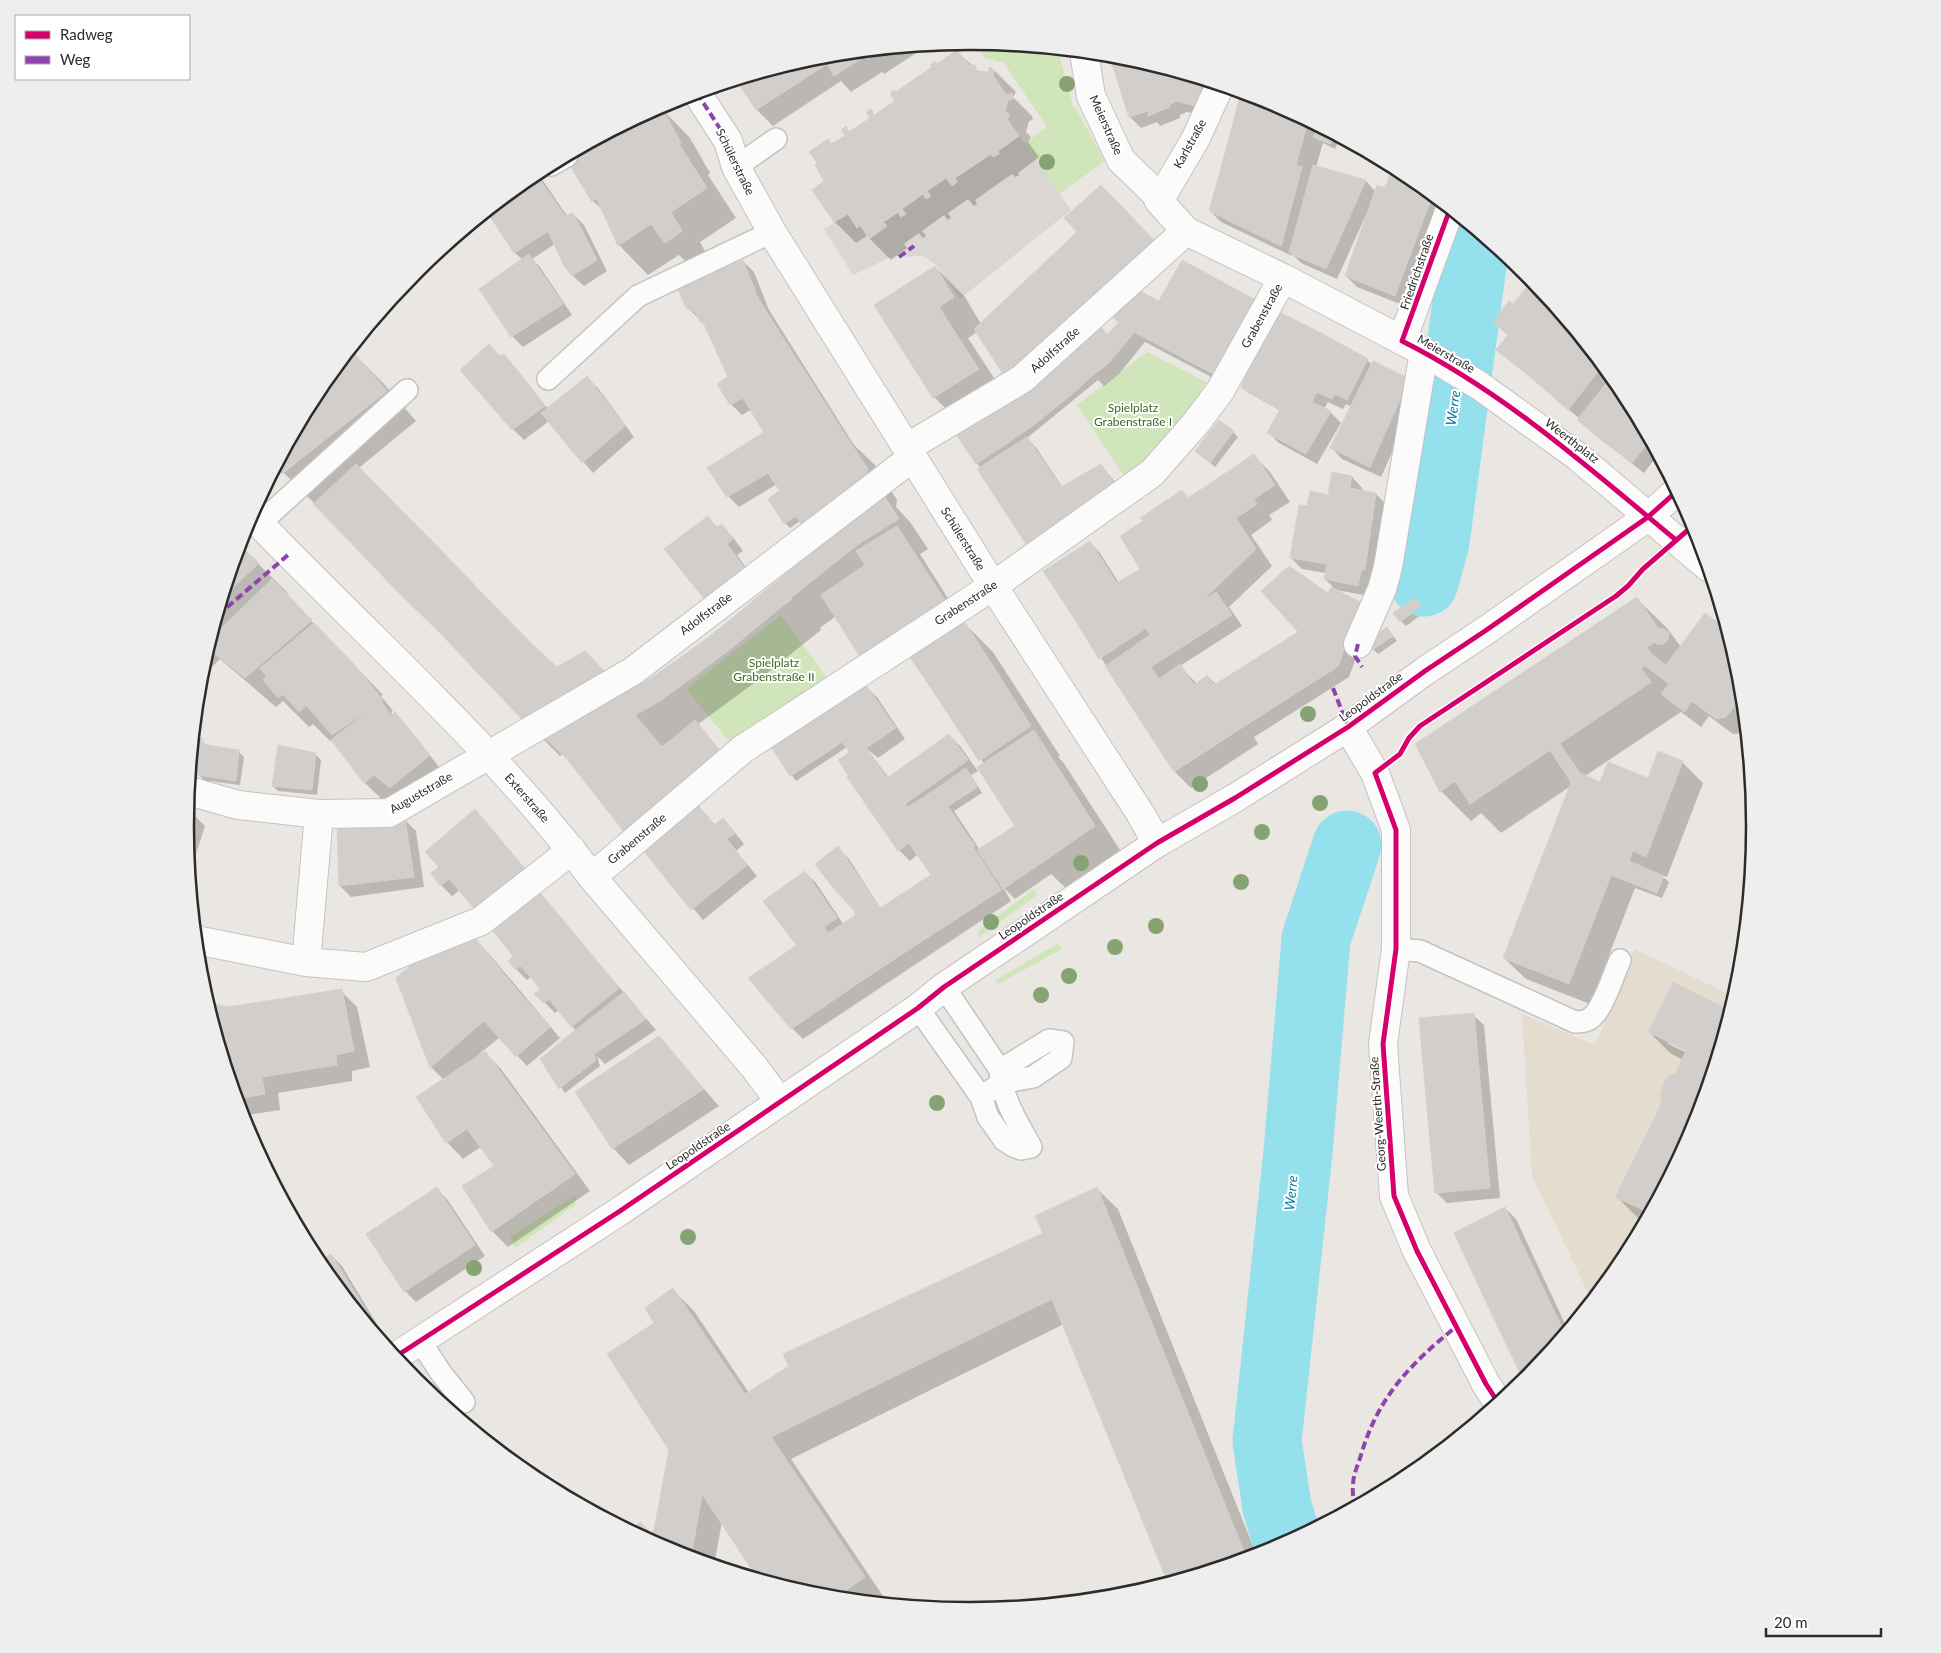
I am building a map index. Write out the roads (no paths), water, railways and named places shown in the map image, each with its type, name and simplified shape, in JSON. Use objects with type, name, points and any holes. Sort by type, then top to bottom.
[{"type":"street","name":"Meierstraße","points":[[1085,59],[1091,96],[1121,160],[1154,193],[1159,202],[1186,230],[1283,278],[1421,351],[1480,386]]},
{"type":"street","name":"Karlstraße","points":[[1159,202],[1196,138],[1218,90]]},
{"type":"street","name":"Schülerstraße","points":[[701,99],[728,141],[736,167],[772,232],[993,586],[1140,813],[1157,844]]},
{"type":"street","name":"Friedrichstraße","points":[[1358,644],[1382,589],[1388,567],[1421,351],[1449,215]]},
{"type":"street","name":"Adolfstraße","points":[[488,754],[633,671],[910,452],[1022,379],[1186,230]]},
{"type":"street","name":"Grabenstraße","points":[[592,877],[744,749],[993,586],[1152,473],[1196,423],[1220,391],[1283,278]]},
{"type":"street","name":"Weerthplatz","points":[[1480,386],[1577,456],[1699,559]]},
{"type":"street","name":"Leopoldstraße","points":[[401,1353],[620,1211],[918,1008],[944,987],[1157,844],[1236,798],[1348,727],[1425,671],[1486,631],[1648,517],[1672,495]]},
{"type":"street","name":"Exterstraße","points":[[257,521],[488,754],[572,850],[592,877],[754,1067],[780,1102]]},
{"type":"street","name":"Georg-Weerth-Straße","points":[[1348,727],[1375,773],[1396,830],[1396,949],[1383,1044],[1394,1196],[1417,1251],[1495,1398]]},
{"type":"street","name":"Auguststraße","points":[[195,793],[238,805],[319,814],[389,813],[488,754]]},
{"type":"street","points":[[306,962],[319,814]]},
{"type":"street","points":[[203,941],[306,962],[366,967],[481,921],[572,850]]},
{"type":"lane","points":[[736,167],[776,138]]},
{"type":"lane","points":[[548,379],[638,296],[772,232]]},
{"type":"lane","points":[[259,515],[407,390]]},
{"type":"lane","points":[[1396,949],[1420,951],[1576,1022],[1582,1022],[1594,1015],[1620,960]]},
{"type":"lane","points":[[918,1008],[981,1097],[988,1117],[1004,1140],[1012,1146],[1021,1148],[1032,1147],[1011,1111],[1000,1077],[944,987]]},
{"type":"lane","points":[[981,1097],[1000,1077]]},
{"type":"lane","points":[[420,1341],[464,1402]]},
{"type":"waterway","name":"Werre","points":[[1424,582],[1435,542],[1472,265],[1478,240]]},
{"type":"waterway","name":"Werre","points":[[1286,1536],[1277,1507],[1267,1441],[1298,1152],[1316,939],[1347,845]]},
{"type":"park label","name":"Spielplatz Grabenstraße I","points":[[1133,415]]},
{"type":"park label","name":"Spielplatz Grabenstraße II","points":[[774,670]]}]
